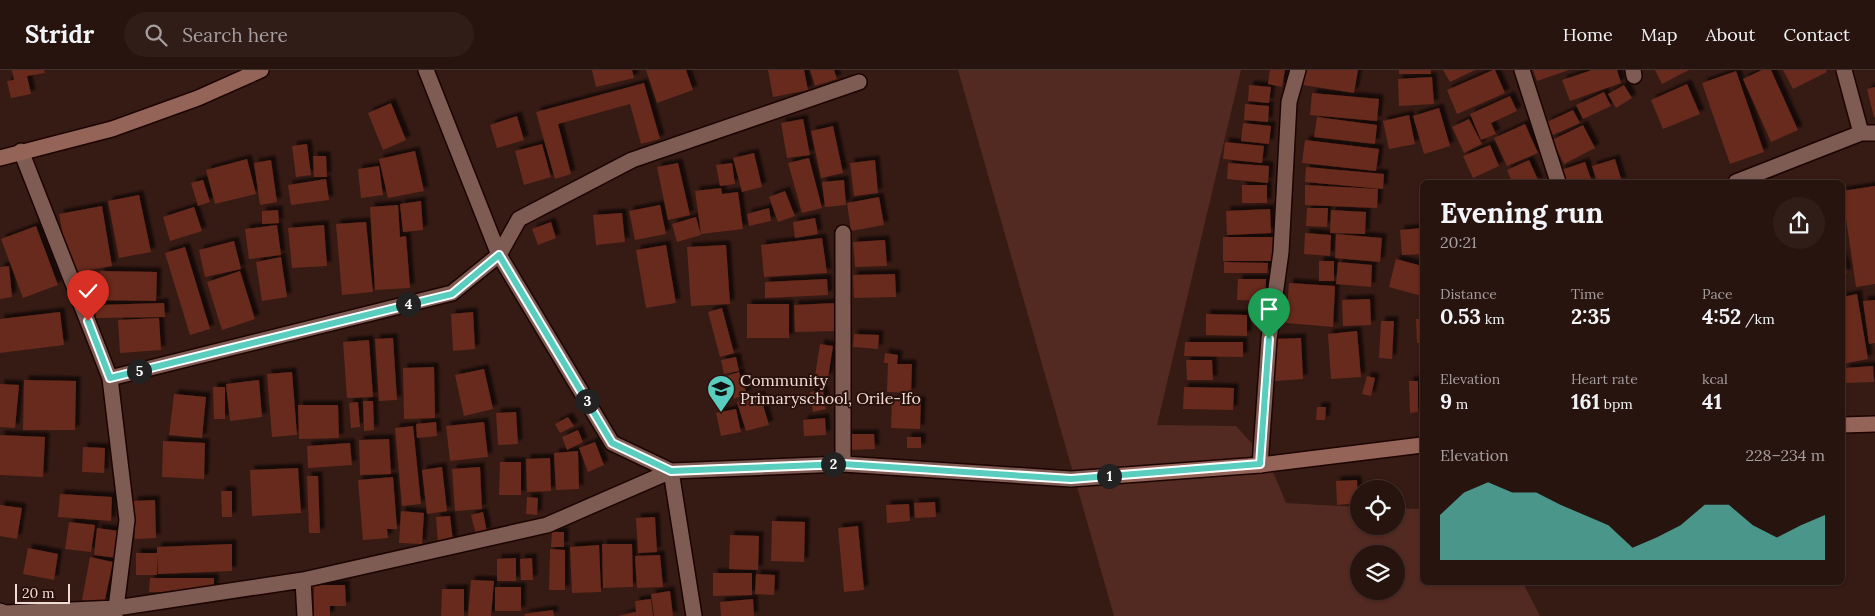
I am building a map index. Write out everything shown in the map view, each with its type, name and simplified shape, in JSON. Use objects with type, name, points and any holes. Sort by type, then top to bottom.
[{"type":"street","points":[[0,158],[21,151],[112,129],[198,98],[261,70]]},
{"type":"street","points":[[426,70],[499,255],[612,443],[671,471]]},
{"type":"street","points":[[1260,464],[1269,339],[1281,252],[1289,102],[1298,70]]},
{"type":"street","points":[[1522,70],[1557,180]]},
{"type":"street","points":[[1741,180],[1868,133],[1844,70]]},
{"type":"street","points":[[110,378],[452,294],[499,255],[519,219],[632,160],[859,82]]},
{"type":"street","points":[[21,151],[110,378],[127,520],[116,612]]},
{"type":"street","points":[[843,233],[843,464]]},
{"type":"street","points":[[1845,425],[1875,424]]},
{"type":"street","points":[[0,611],[5,613],[116,612],[303,580],[547,525],[671,471],[843,464],[1071,479],[1260,464],[1420,445]]},
{"type":"street","points":[[671,471],[694,616]]},
{"type":"street","points":[[303,580],[305,616]]},
{"type":"shaded area","points":[[958,70],[1241,70],[1157,425],[1236,426],[1269,462],[1286,503],[1350,507],[1350,535],[1405,535],[1405,508],[1420,509],[1420,585],[1524,585],[1540,616],[1114,616]]},
{"type":"building","points":[[12,70],[44,70],[45,73],[27,76],[31,94],[11,98],[7,81],[14,80]]},
{"type":"building","points":[[592,70],[632,70],[634,78],[596,87]]},
{"type":"building","points":[[646,70],[686,70],[693,90],[657,103]]},
{"type":"building","points":[[768,70],[804,70],[808,90],[773,97]]},
{"type":"building","points":[[810,70],[834,70],[837,79],[815,86]]},
{"type":"building","points":[[1270,70],[1285,70],[1282,87],[1268,84]]},
{"type":"building","points":[[1305,70],[1358,70],[1354,93],[1303,85]]},
{"type":"building","points":[[1399,70],[1431,70],[1431,74],[1399,74]]},
{"type":"building","points":[[1443,70],[1475,70],[1450,82]]},
{"type":"building","points":[[1495,70],[1505,93],[1457,114],[1447,90]]},
{"type":"building","points":[[1533,70],[1569,70],[1537,81]]},
{"type":"building","points":[[1592,70],[1617,70],[1621,83],[1570,101],[1562,80]]},
{"type":"building","points":[[1655,70],[1689,70],[1662,84]]},
{"type":"building","points":[[1762,70],[1771,70],[1798,130],[1771,142],[1743,79]]},
{"type":"building","points":[[1783,70],[1826,70],[1827,72],[1793,89]]},
{"type":"building","points":[[1736,71],[1764,152],[1730,164],[1702,83]]},
{"type":"building","points":[[1432,77],[1434,104],[1399,106],[1398,79]]},
{"type":"building","points":[[644,83],[660,139],[641,144],[630,104],[558,124],[571,174],[555,179],[536,112]]},
{"type":"building","points":[[1687,84],[1700,114],[1663,129],[1651,100]]},
{"type":"building","points":[[1249,85],[1271,87],[1269,103],[1248,101]]},
{"type":"building","points":[[1624,85],[1632,98],[1616,108],[1608,94]]},
{"type":"building","points":[[1875,87],[1875,117],[1874,117],[1867,89]]},
{"type":"building","points":[[1604,92],[1611,106],[1583,119],[1576,105]]},
{"type":"building","points":[[1312,93],[1379,99],[1377,121],[1310,115]]},
{"type":"building","points":[[1510,96],[1517,111],[1491,123],[1496,134],[1481,140],[1470,114]]},
{"type":"building","points":[[391,103],[406,140],[383,150],[368,113]]},
{"type":"building","points":[[1245,104],[1269,106],[1268,122],[1244,120]]},
{"type":"building","points":[[1439,108],[1450,146],[1424,154],[1413,116]]},
{"type":"building","points":[[1573,110],[1580,123],[1553,135],[1547,122]]},
{"type":"building","points":[[1409,115],[1415,144],[1389,149],[1383,121]]},
{"type":"building","points":[[517,116],[524,140],[497,148],[490,125]]},
{"type":"building","points":[[1317,117],[1377,125],[1375,144],[1314,137]]},
{"type":"building","points":[[803,119],[810,155],[787,158],[781,123]]},
{"type":"building","points":[[1469,119],[1482,144],[1464,153],[1452,127]]},
{"type":"building","points":[[1243,123],[1271,126],[1269,144],[1241,141]]},
{"type":"building","points":[[1525,124],[1538,153],[1507,166],[1494,138]]},
{"type":"building","points":[[1583,125],[1595,148],[1564,164],[1552,140]]},
{"type":"building","points":[[833,126],[843,173],[821,178],[811,131]]},
{"type":"building","points":[[1305,140],[1379,149],[1376,171],[1302,163]]},
{"type":"building","points":[[1225,142],[1264,146],[1262,163],[1223,159]]},
{"type":"building","points":[[307,144],[311,175],[296,177],[292,146]]},
{"type":"building","points":[[542,144],[551,177],[524,185],[515,151]]},
{"type":"building","points":[[1490,145],[1499,166],[1473,178],[1463,156]]},
{"type":"building","points":[[415,151],[424,191],[388,198],[379,159]]},
{"type":"building","points":[[754,153],[762,187],[742,192],[733,158]]},
{"type":"building","points":[[313,156],[326,156],[327,177],[314,177]]},
{"type":"building","points":[[809,158],[822,208],[802,213],[788,163]]},
{"type":"building","points":[[247,159],[256,194],[215,204],[206,170]]},
{"type":"building","points":[[1615,159],[1621,180],[1596,180],[1592,166]]},
{"type":"building","points":[[271,160],[277,202],[260,205],[254,163]]},
{"type":"building","points":[[875,160],[878,193],[854,196],[850,163]]},
{"type":"building","points":[[1529,160],[1538,180],[1511,180],[1507,170]]},
{"type":"building","points":[[1585,162],[1591,180],[1564,180],[1561,170]]},
{"type":"building","points":[[678,163],[690,215],[668,220],[657,167]]},
{"type":"building","points":[[732,163],[735,184],[720,186],[716,165]]},
{"type":"building","points":[[1228,163],[1269,166],[1268,183],[1227,179]]},
{"type":"building","points":[[379,166],[383,195],[361,198],[358,169]]},
{"type":"building","points":[[1306,167],[1384,174],[1383,189],[1305,182]]},
{"type":"building","points":[[326,179],[329,200],[291,205],[288,185]]},
{"type":"building","points":[[203,180],[210,202],[198,206],[191,183]]},
{"type":"building","points":[[844,180],[846,205],[825,207],[822,182]]},
{"type":"building","points":[[1242,185],[1267,185],[1267,203],[1242,203]]},
{"type":"building","points":[[1305,185],[1378,189],[1377,208],[1305,205]]},
{"type":"building","points":[[1875,186],[1875,284],[1856,287],[1845,212],[1845,191]]},
{"type":"building","points":[[721,188],[722,194],[738,192],[743,229],[701,234],[695,191]]},
{"type":"building","points":[[785,191],[795,216],[778,222],[769,197]]},
{"type":"building","points":[[139,195],[151,252],[119,258],[108,201]]},
{"type":"building","points":[[879,197],[884,225],[851,231],[847,203]]},
{"type":"building","points":[[421,201],[423,230],[403,232],[400,204]]},
{"type":"building","points":[[398,205],[400,237],[406,236],[410,288],[375,290],[370,207]]},
{"type":"building","points":[[660,205],[666,234],[635,240],[629,211]]},
{"type":"building","points":[[102,206],[112,266],[70,273],[59,214]]},
{"type":"building","points":[[194,207],[202,231],[170,241],[163,217]]},
{"type":"building","points":[[769,208],[771,221],[749,226],[747,214]]},
{"type":"building","points":[[1307,208],[1328,208],[1327,227],[1306,226]]},
{"type":"building","points":[[1270,209],[1271,233],[1227,235],[1226,211]]},
{"type":"building","points":[[278,210],[279,223],[262,224],[262,211]]},
{"type":"building","points":[[1331,210],[1366,212],[1365,234],[1330,233]]},
{"type":"building","points":[[622,213],[625,242],[596,245],[593,215]]},
{"type":"building","points":[[696,217],[701,235],[677,242],[672,224]]},
{"type":"building","points":[[815,218],[818,234],[795,238],[793,222]]},
{"type":"building","points":[[366,222],[373,292],[342,295],[336,224]]},
{"type":"building","points":[[551,222],[556,238],[538,245],[532,229]]},
{"type":"building","points":[[277,225],[281,255],[249,259],[245,229]]},
{"type":"building","points":[[324,225],[327,266],[292,268],[288,228]]},
{"type":"building","points":[[36,226],[58,285],[23,298],[1,239]]},
{"type":"building","points":[[1420,228],[1420,254],[1402,255],[1400,230]]},
{"type":"building","points":[[1305,233],[1331,235],[1330,256],[1304,254]]},
{"type":"building","points":[[1336,234],[1382,238],[1380,262],[1335,258]]},
{"type":"building","points":[[1223,237],[1273,237],[1272,261],[1223,261]]},
{"type":"building","points":[[822,238],[827,273],[764,277],[761,245]]},
{"type":"building","points":[[885,240],[887,266],[855,267],[853,242]]},
{"type":"building","points":[[234,241],[241,269],[205,277],[199,250]]},
{"type":"building","points":[[666,245],[676,303],[646,308],[636,250]]},
{"type":"building","points":[[726,245],[730,304],[691,306],[687,247]]},
{"type":"building","points":[[185,247],[210,329],[190,335],[165,253]]},
{"type":"building","points":[[281,257],[287,297],[262,301],[256,262]]},
{"type":"building","points":[[1396,259],[1420,265],[1420,295],[1389,287]]},
{"type":"building","points":[[1319,261],[1334,261],[1334,281],[1319,281]]},
{"type":"building","points":[[1224,262],[1268,263],[1267,273],[1224,273]]},
{"type":"building","points":[[1338,262],[1372,265],[1371,287],[1336,284]]},
{"type":"building","points":[[9,266],[12,297],[0,299],[0,267]]},
{"type":"building","points":[[100,271],[157,272],[156,301],[99,300]]},
{"type":"building","points":[[240,271],[255,319],[222,330],[207,282]]},
{"type":"building","points":[[895,274],[896,297],[854,298],[853,275]]},
{"type":"building","points":[[827,279],[828,295],[765,298],[765,282]]},
{"type":"building","points":[[1238,279],[1266,279],[1265,301],[1237,300]]},
{"type":"building","points":[[1289,283],[1335,286],[1333,327],[1286,323]]},
{"type":"building","points":[[1857,294],[1868,359],[1845,363],[1845,296]]},
{"type":"building","points":[[1370,299],[1371,325],[1343,326],[1342,300]]},
{"type":"building","points":[[1875,300],[1875,343],[1869,344],[1863,301]]},
{"type":"building","points":[[164,303],[165,317],[96,318],[96,305]]},
{"type":"building","points":[[836,303],[837,331],[795,332],[794,305]]},
{"type":"building","points":[[747,304],[789,304],[789,338],[747,338]]},
{"type":"building","points":[[722,308],[734,353],[720,357],[708,312]]},
{"type":"building","points":[[60,312],[64,345],[0,353],[0,319]]},
{"type":"building","points":[[473,312],[475,349],[453,351],[451,314]]},
{"type":"building","points":[[1206,314],[1247,315],[1247,336],[1206,335]]},
{"type":"building","points":[[159,318],[161,350],[120,353],[118,320]]},
{"type":"building","points":[[1416,319],[1420,319],[1420,343],[1417,343]]},
{"type":"building","points":[[1381,321],[1394,321],[1392,359],[1379,358]]},
{"type":"building","points":[[1357,331],[1361,377],[1331,379],[1328,334]]},
{"type":"building","points":[[854,334],[879,335],[878,349],[853,347]]},
{"type":"building","points":[[393,338],[397,400],[379,401],[375,339]]},
{"type":"building","points":[[1301,338],[1303,379],[1275,381],[1273,339]]},
{"type":"building","points":[[369,340],[373,397],[347,398],[343,342]]},
{"type":"building","points":[[1185,342],[1243,342],[1243,357],[1184,356]]},
{"type":"building","points":[[820,344],[833,346],[828,378],[815,376]]},
{"type":"building","points":[[885,353],[898,355],[897,364],[912,364],[911,393],[887,392],[888,363],[884,363]]},
{"type":"building","points":[[736,357],[739,371],[724,374],[721,360]]},
{"type":"building","points":[[1186,360],[1212,360],[1213,380],[1187,380]]},
{"type":"building","points":[[1873,366],[1874,382],[1846,383],[1845,368]]},
{"type":"building","points":[[434,367],[435,418],[404,419],[403,368]]},
{"type":"building","points":[[484,369],[493,409],[464,416],[455,375]]},
{"type":"building","points":[[292,372],[297,435],[272,437],[267,374]]},
{"type":"building","points":[[739,372],[747,394],[734,399],[726,376]]},
{"type":"building","points":[[1367,376],[1375,378],[1371,396],[1362,394]]},
{"type":"building","points":[[24,380],[76,381],[75,430],[23,430]]},
{"type":"building","points":[[259,380],[262,417],[230,421],[226,384]]},
{"type":"building","points":[[1409,381],[1418,381],[1418,412],[1410,413]]},
{"type":"building","points":[[0,384],[19,385],[15,428],[0,427]]},
{"type":"building","points":[[213,387],[225,387],[225,419],[214,419]]},
{"type":"building","points":[[1184,387],[1234,388],[1233,410],[1183,409]]},
{"type":"building","points":[[823,390],[826,409],[813,412],[810,392]]},
{"type":"building","points":[[174,394],[206,397],[202,438],[169,435]]},
{"type":"building","points":[[760,395],[769,425],[746,431],[737,402]]},
{"type":"building","points":[[892,400],[921,401],[920,429],[891,428]]},
{"type":"building","points":[[363,401],[373,401],[374,430],[364,431]]},
{"type":"building","points":[[358,402],[360,427],[351,428],[349,403]]},
{"type":"building","points":[[298,405],[338,405],[339,438],[299,439]]},
{"type":"building","points":[[1317,407],[1326,407],[1325,420],[1316,420]]},
{"type":"building","points":[[736,409],[741,432],[721,436],[716,413]]},
{"type":"building","points":[[516,412],[518,444],[498,445],[496,413]]},
{"type":"building","points":[[568,417],[574,426],[560,433],[555,424]]},
{"type":"building","points":[[825,418],[826,435],[804,436],[803,420]]},
{"type":"building","points":[[436,422],[437,436],[417,438],[416,424]]},
{"type":"building","points":[[484,422],[488,457],[450,461],[446,426]]},
{"type":"building","points":[[413,426],[421,504],[402,506],[395,428]]},
{"type":"building","points":[[578,430],[583,442],[567,450],[562,437]]},
{"type":"building","points":[[847,434],[874,434],[875,449],[847,450]]},
{"type":"building","points":[[0,435],[45,437],[43,477],[0,475]]},
{"type":"building","points":[[907,437],[921,437],[921,448],[907,448]]},
{"type":"building","points":[[389,439],[391,474],[360,475],[359,440]]},
{"type":"building","points":[[163,441],[205,443],[204,479],[162,477]]},
{"type":"building","points":[[595,442],[604,465],[588,472],[579,448]]},
{"type":"building","points":[[350,443],[352,465],[308,468],[307,446]]},
{"type":"building","points":[[83,447],[105,448],[104,473],[82,472]]},
{"type":"building","points":[[578,451],[579,489],[556,490],[554,453]]},
{"type":"building","points":[[550,458],[551,491],[527,492],[526,459]]},
{"type":"building","points":[[500,462],[521,462],[521,495],[499,495]]},
{"type":"building","points":[[442,467],[447,511],[427,514],[422,470]]},
{"type":"building","points":[[480,467],[482,509],[455,511],[452,469]]},
{"type":"building","points":[[298,468],[301,513],[252,516],[250,470]]},
{"type":"building","points":[[307,476],[318,476],[320,533],[309,533]]},
{"type":"building","points":[[393,477],[397,529],[387,529],[388,538],[363,540],[358,480]]},
{"type":"building","points":[[1350,480],[1350,504],[1337,505],[1336,481]]},
{"type":"building","points":[[221,491],[232,491],[232,517],[222,517]]},
{"type":"building","points":[[60,494],[112,497],[111,521],[58,517]]},
{"type":"building","points":[[527,497],[538,498],[537,515],[526,514]]},
{"type":"building","points":[[155,500],[156,538],[135,539],[133,501]]},
{"type":"building","points":[[935,502],[936,517],[915,518],[914,503]]},
{"type":"building","points":[[909,504],[910,521],[887,523],[886,505]]},
{"type":"building","points":[[0,505],[22,508],[17,539],[0,536]]},
{"type":"building","points":[[401,511],[424,513],[422,544],[399,543]]},
{"type":"building","points":[[483,512],[487,532],[476,535],[471,515]]},
{"type":"building","points":[[450,516],[453,541],[438,543],[436,517]]},
{"type":"building","points":[[655,517],[657,552],[638,553],[636,518]]},
{"type":"building","points":[[772,521],[805,522],[804,562],[771,561]]},
{"type":"building","points":[[69,522],[95,525],[91,552],[65,549]]},
{"type":"building","points":[[858,526],[864,590],[844,592],[838,528]]},
{"type":"building","points":[[97,528],[119,531],[117,558],[94,555]]},
{"type":"building","points":[[552,532],[564,532],[564,547],[551,547]]},
{"type":"building","points":[[730,535],[759,536],[758,570],[729,569]]},
{"type":"building","points":[[232,544],[232,571],[158,574],[157,555],[157,575],[136,575],[136,553],[157,553],[157,547]]},
{"type":"building","points":[[602,544],[632,544],[633,587],[603,588]]},
{"type":"building","points":[[599,545],[601,592],[572,593],[570,547]]},
{"type":"building","points":[[28,548],[58,554],[54,580],[23,574]]},
{"type":"building","points":[[550,549],[565,550],[565,590],[549,590]]},
{"type":"building","points":[[660,555],[663,587],[637,588],[635,556]]},
{"type":"building","points":[[90,557],[113,562],[104,604],[82,600]]},
{"type":"building","points":[[516,558],[516,581],[497,581],[497,559]]},
{"type":"building","points":[[532,558],[533,580],[521,580],[520,559]]},
{"type":"building","points":[[713,573],[752,573],[752,595],[713,596]]},
{"type":"building","points":[[756,574],[775,575],[774,595],[755,594]]},
{"type":"building","points":[[150,578],[214,578],[214,592],[149,592]]},
{"type":"building","points":[[471,580],[494,581],[491,616],[468,616]]},
{"type":"building","points":[[314,585],[345,585],[346,606],[330,606],[330,616],[314,616]]},
{"type":"building","points":[[495,587],[521,587],[521,611],[495,611]]},
{"type":"building","points":[[442,589],[464,589],[464,616],[441,616]]},
{"type":"building","points":[[670,591],[673,616],[654,616],[651,594]]},
{"type":"building","points":[[651,599],[653,616],[618,616],[636,612],[635,601]]},
{"type":"building","points":[[753,599],[754,616],[721,616],[720,602]]},
{"type":"building","points":[[553,610],[554,616],[525,616],[524,614]]},
{"type":"place","name":"Community Primaryschool, Orile-Ifo","points":[[721,413]]},
{"type":"route","points":[[88,321],[110,378],[452,294],[499,255],[612,443],[671,471],[843,464],[1071,479],[1260,464],[1269,339]]}]
